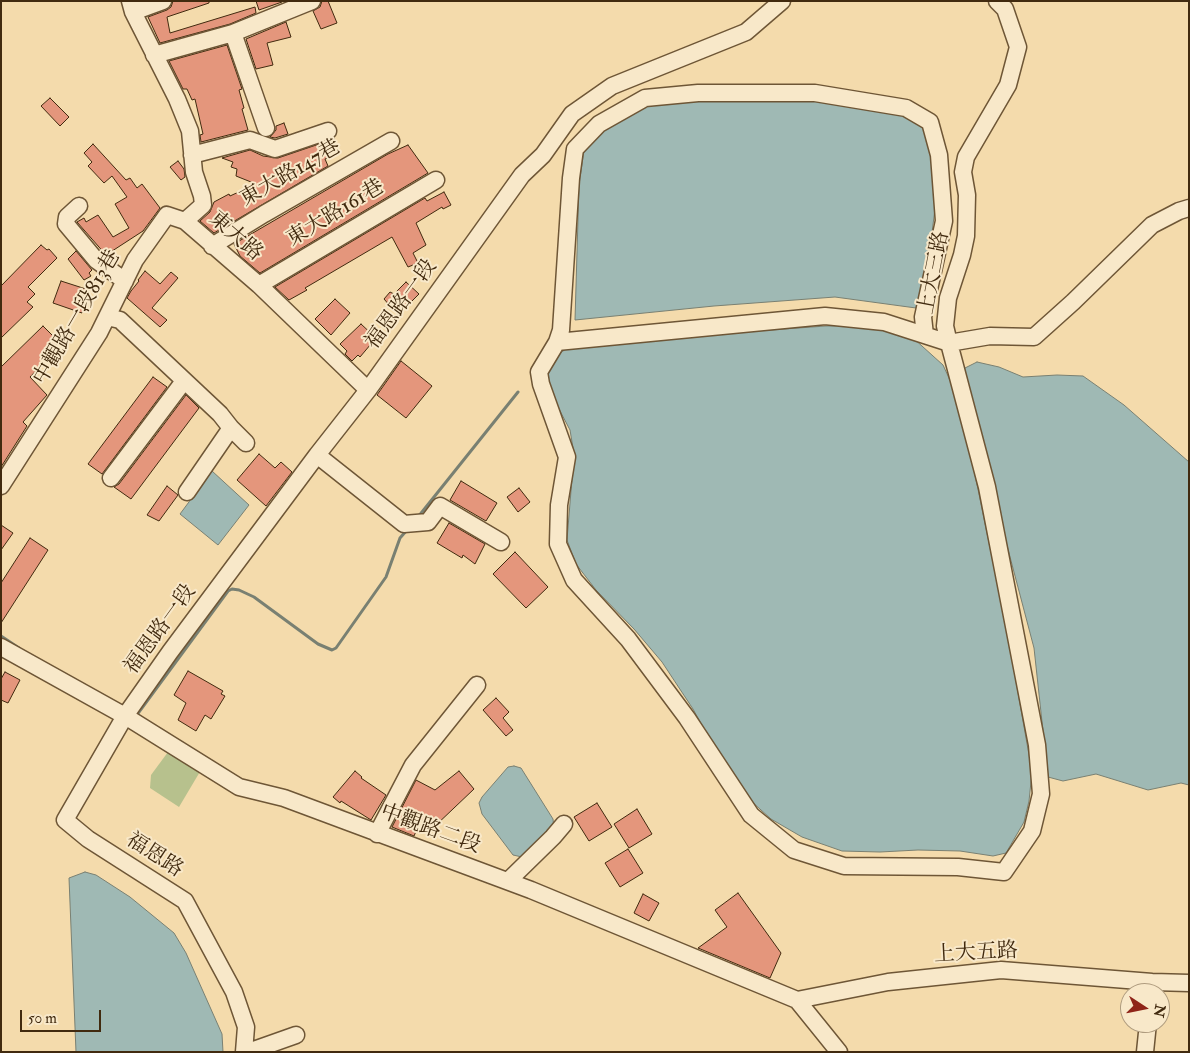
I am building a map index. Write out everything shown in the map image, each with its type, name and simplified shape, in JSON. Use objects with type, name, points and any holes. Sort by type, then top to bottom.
[{"type":"street","points":[[131,7],[163,1]]},
{"type":"street","points":[[154,55],[234,33],[312,1]]},
{"type":"street","name":"福恩路一段","points":[[125,716],[181,637],[317,454],[368,390],[522,175],[543,155],[572,114],[612,86],[746,32],[782,1]]},
{"type":"street","name":"上大三路","points":[[997,1],[1006,9],[1018,47],[1008,85],[966,157],[963,172],[967,195],[966,236],[948,298],[945,326],[949,343],[990,336],[1034,337],[1152,225],[1189,208]]},
{"type":"street","name":"東大路","points":[[131,7],[177,99],[190,131],[194,172],[203,205],[186,222],[258,285],[368,390]]},
{"type":"street","points":[[234,33],[266,128]]},
{"type":"street","points":[[557,342],[825,316],[884,322],[949,343],[987,486],[1037,745],[1042,794],[1032,831],[1004,872],[958,867],[844,866],[794,850],[751,815],[687,718],[634,647],[574,580],[558,544],[559,504],[567,457],[541,384],[539,372],[562,330],[571,178],[575,150],[599,124],[645,98],[698,93],[815,93],[906,108],[930,122],[939,155],[944,221],[922,317],[925,335]]},
{"type":"street","points":[[192,155],[250,140],[275,149],[328,131]]},
{"type":"street","name":"東大路147巷","points":[[212,246],[391,141]]},
{"type":"street","points":[[551,144],[575,150]]},
{"type":"street","name":"東大路161巷","points":[[258,285],[436,180]]},
{"type":"street","points":[[79,206],[67,217],[66,224],[96,260],[124,281]]},
{"type":"street","name":"中觀路一段813巷","points":[[1,486],[99,333],[135,260],[167,215],[186,222]]},
{"type":"street","points":[[107,317],[120,320],[220,414],[246,443]]},
{"type":"street","points":[[111,478],[184,382]]},
{"type":"street","points":[[187,492],[231,428]]},
{"type":"street","points":[[317,454],[404,524],[428,522],[440,506],[501,542]]},
{"type":"street","name":"中觀路二段","points":[[1,647],[125,716],[240,787],[284,798],[508,881],[797,1000],[839,1052]]},
{"type":"street","points":[[377,834],[413,765],[477,685]]},
{"type":"street","name":"福恩路","points":[[125,716],[65,820],[88,839],[186,901],[234,992],[246,1027],[244,1052]]},
{"type":"street","points":[[508,881],[564,824]]},
{"type":"street","name":"上大五路","points":[[797,1000],[888,982],[1001,970],[1120,984]]},
{"type":"street","name":"上大五路","points":[[1170,986],[1189,983]]},
{"type":"street","points":[[1145,1052],[1147,1033]]},
{"type":"street","points":[[248,1052],[296,1035]]},
{"type":"green space","points":[[168,752],[201,770],[179,807],[150,788],[151,775]]},
{"type":"water","points":[[797,93],[920,118],[933,152],[935,209],[928,264],[916,308],[835,297],[714,306],[575,320],[579,185],[585,143],[638,102]]},
{"type":"water","points":[[876,325],[912,337],[943,365],[960,402],[1007,630],[1032,772],[1029,801],[1024,822],[1006,853],[993,856],[960,851],[842,851],[802,837],[771,819],[750,800],[723,763],[693,709],[662,662],[634,629],[596,590],[576,564],[567,540],[574,454],[570,430],[547,386],[547,370],[560,353],[574,344],[826,326]]},
{"type":"water","points":[[977,362],[999,367],[1023,377],[1083,376],[1124,405],[1189,462],[1189,785],[1181,783],[1148,790],[1096,774],[1063,781],[1048,777],[1034,648],[970,405],[959,371]]},
{"type":"water","points":[[212,471],[249,505],[218,545],[180,514]]},
{"type":"water","points":[[508,767],[521,768],[553,819],[554,829],[522,857],[513,855],[482,814],[479,803]]},
{"type":"water","points":[[85,872],[96,875],[130,897],[174,933],[186,953],[222,1034],[223,1052],[76,1052],[69,878]]},
{"type":"building","points":[[173,1],[209,1],[209,3],[167,17],[170,33],[255,7],[256,13],[230,24],[160,43],[148,17],[167,10],[171,7]]},
{"type":"building","points":[[256,1],[282,1],[282,2],[259,10]]},
{"type":"building","points":[[322,1],[328,1],[337,23],[321,29],[313,11],[320,7]]},
{"type":"building","points":[[286,22],[291,37],[267,43],[273,65],[256,69],[246,39]]},
{"type":"building","points":[[227,45],[242,89],[239,90],[248,130],[201,142],[200,135],[203,134],[195,99],[192,100],[187,89],[183,89],[169,61]]},
{"type":"building","points":[[50,98],[69,117],[60,126],[41,106]]},
{"type":"building","points":[[284,123],[288,134],[275,138],[270,137],[276,130],[276,126]]},
{"type":"building","points":[[334,139],[339,154],[325,159],[328,166],[214,233],[200,221],[210,212],[214,202],[256,184],[236,176],[237,169],[231,167],[233,162],[222,158],[250,150],[263,156],[278,158]]},
{"type":"building","points":[[93,144],[126,180],[130,178],[137,188],[142,184],[160,208],[143,231],[106,255],[77,222],[84,218],[86,222],[98,215],[113,237],[129,228],[115,204],[127,197],[112,176],[104,183],[88,166],[92,162],[84,153]]},
{"type":"building","points":[[408,145],[428,173],[260,273],[240,256],[234,244],[388,154]]},
{"type":"building","points":[[178,161],[184,169],[185,177],[181,180],[170,167]]},
{"type":"building","points":[[444,192],[451,205],[443,209],[442,207],[416,223],[426,245],[413,253],[418,263],[408,267],[392,237],[305,288],[307,290],[289,300],[275,287],[425,198],[427,201]]},
{"type":"building","points":[[41,245],[47,250],[49,249],[57,258],[28,287],[35,294],[27,302],[33,307],[1,338],[1,286]]},
{"type":"building","points":[[76,251],[92,270],[89,273],[91,276],[84,280],[68,259]]},
{"type":"building","points":[[145,271],[160,284],[171,272],[178,278],[152,308],[167,320],[160,327],[127,298]]},
{"type":"building","points":[[61,281],[89,290],[82,313],[53,303]]},
{"type":"building","points":[[406,282],[419,294],[398,315],[384,299],[390,292],[394,294]]},
{"type":"building","points":[[335,299],[350,313],[331,335],[315,319]]},
{"type":"building","points":[[361,324],[376,338],[360,357],[358,355],[352,361],[345,354],[347,351],[340,344]]},
{"type":"building","points":[[43,326],[59,342],[46,356],[48,358],[30,377],[47,395],[23,422],[27,426],[1,467],[1,367]]},
{"type":"building","points":[[401,361],[432,386],[406,418],[377,395]]},
{"type":"building","points":[[153,377],[167,387],[102,474],[88,464]]},
{"type":"building","points":[[186,395],[199,408],[131,499],[114,487],[119,484]]},
{"type":"building","points":[[259,454],[275,468],[281,462],[292,472],[266,506],[237,480]]},
{"type":"building","points":[[461,481],[497,503],[486,521],[450,500]]},
{"type":"building","points":[[167,486],[178,495],[159,521],[147,515]]},
{"type":"building","points":[[519,488],[530,502],[518,512],[507,497]]},
{"type":"building","points":[[449,523],[485,544],[475,564],[463,555],[462,558],[437,543]]},
{"type":"building","points":[[1,525],[13,533],[1,550]]},
{"type":"building","points":[[30,538],[48,550],[1,623],[1,583]]},
{"type":"building","points":[[515,552],[548,587],[526,608],[493,574]]},
{"type":"building","points":[[188,671],[223,691],[221,694],[225,696],[211,719],[205,715],[196,731],[178,720],[186,703],[174,695]]},
{"type":"building","points":[[5,672],[20,680],[8,703],[1,700],[1,679]]},
{"type":"building","points":[[496,698],[509,712],[503,718],[513,730],[506,736],[483,710]]},
{"type":"building","points":[[355,771],[361,778],[386,795],[371,820],[341,801],[340,803],[333,797]]},
{"type":"building","points":[[459,771],[474,789],[434,827],[421,820],[414,836],[392,827],[416,780],[435,790]]},
{"type":"building","points":[[597,803],[612,827],[589,841],[574,817]]},
{"type":"building","points":[[637,809],[652,834],[629,848],[614,824]]},
{"type":"building","points":[[628,849],[643,873],[620,887],[605,863]]},
{"type":"building","points":[[738,893],[781,953],[770,978],[698,948],[727,927],[715,910]]},
{"type":"building","points":[[643,894],[659,903],[649,921],[634,913]]},
{"type":"waterway","points":[[418,517],[518,392]]},
{"type":"waterway","points":[[135,716],[228,591],[232,589],[254,597],[318,644],[332,650],[336,648],[386,577],[400,538],[407,530]]},
{"type":"waterway","points":[[1,636],[19,648]]}]
